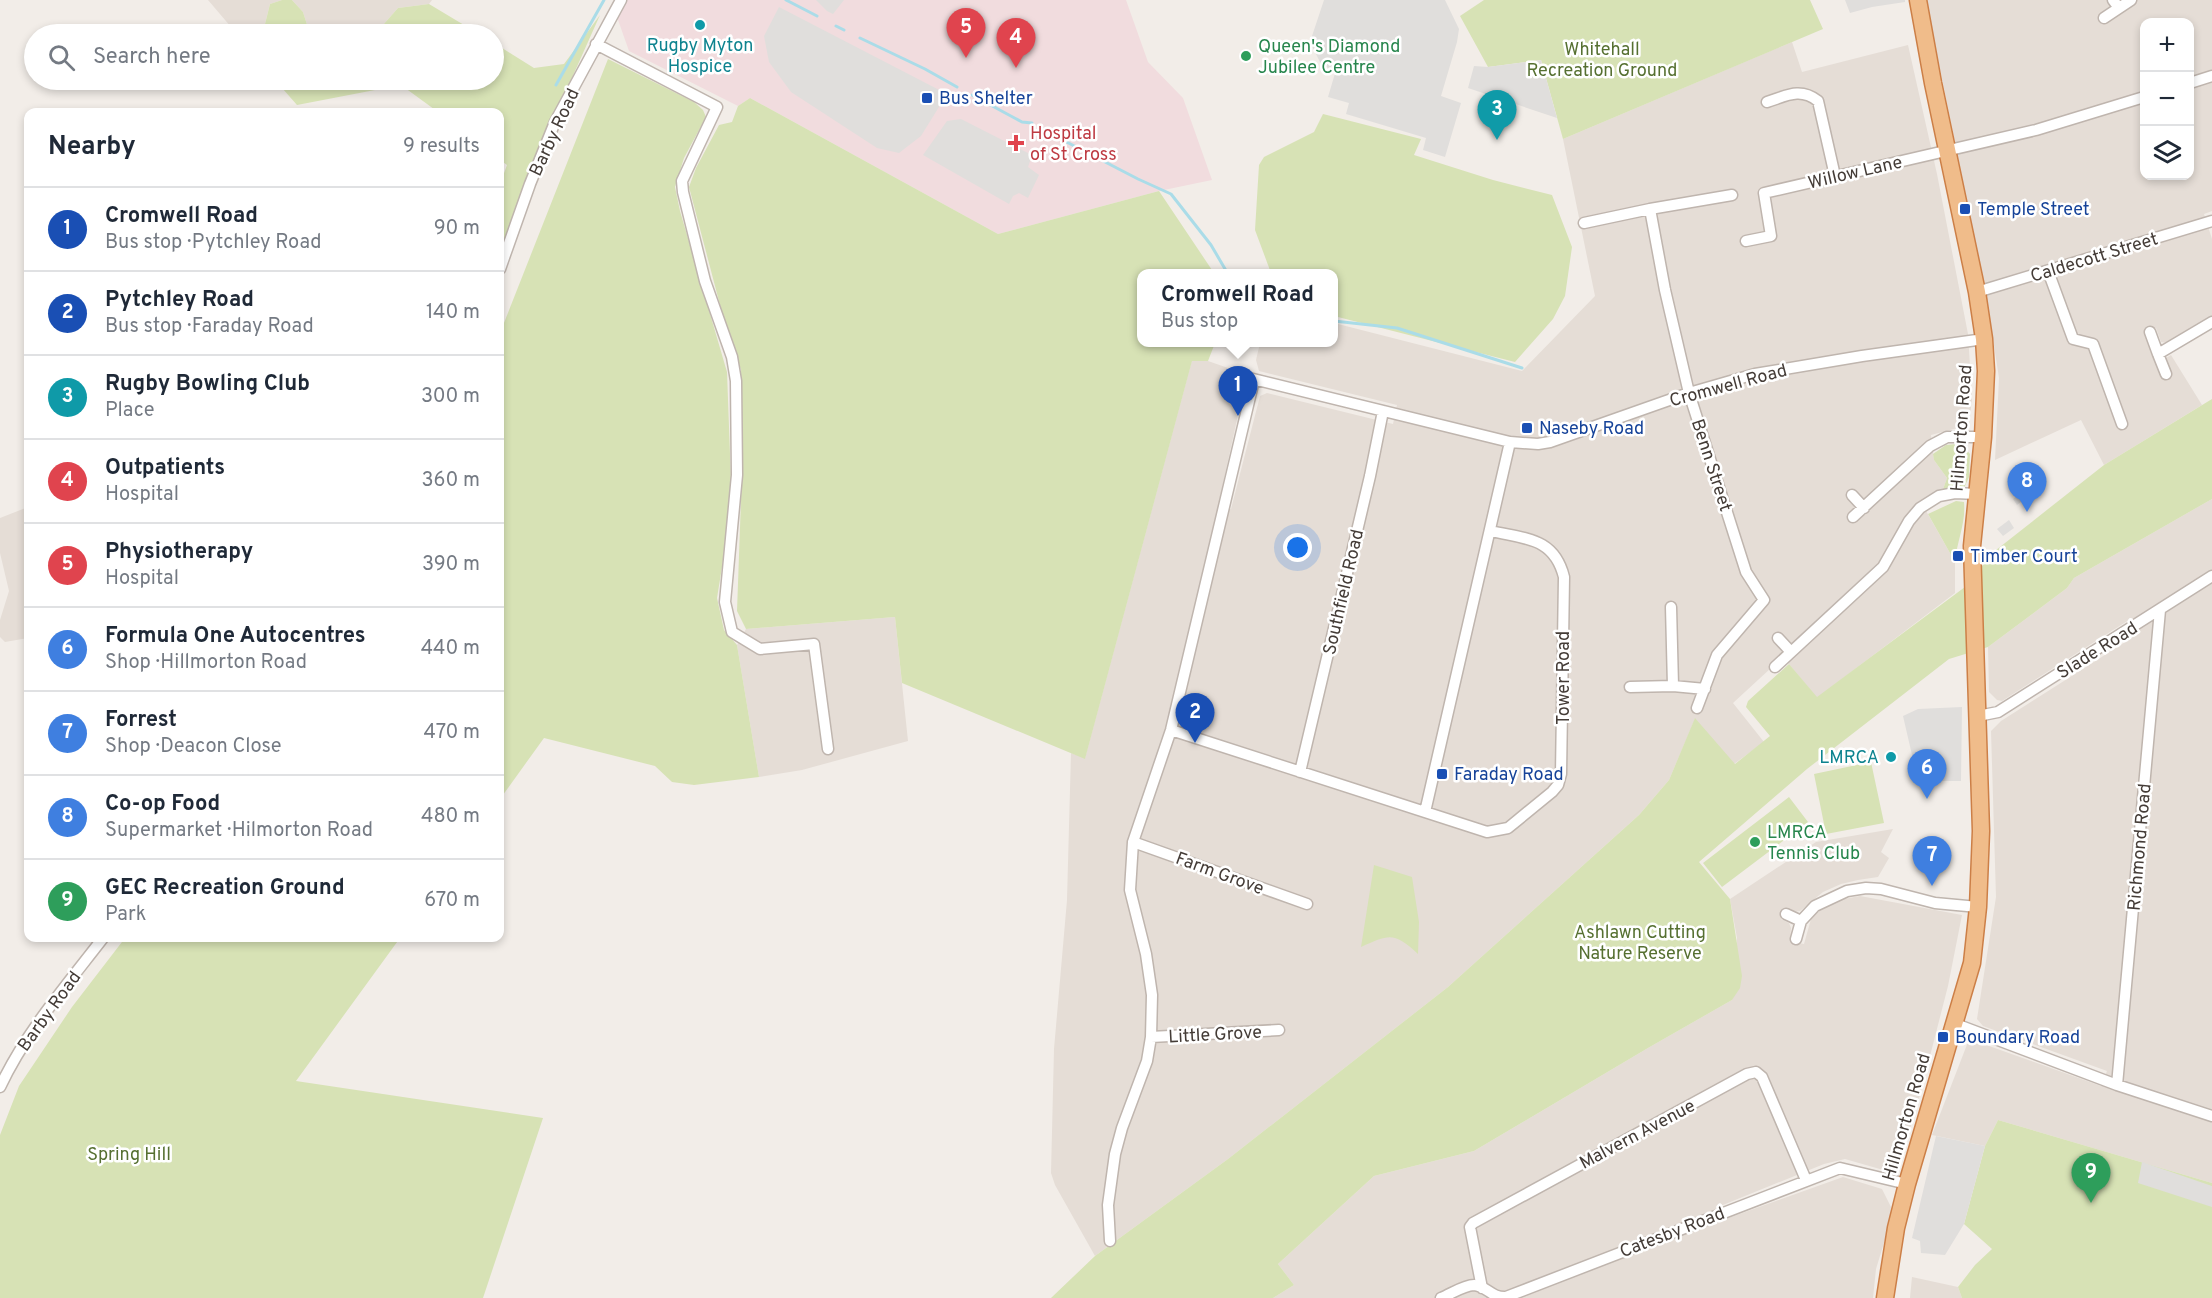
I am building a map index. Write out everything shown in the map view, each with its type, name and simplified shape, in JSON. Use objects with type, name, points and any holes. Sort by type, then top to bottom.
[{"type":"highway","name":"Hilmorton Road","points":[[1918,0],[1977,292],[1984,339],[1986,371],[1983,437],[1972,566],[1977,661]]},
{"type":"highway","name":"Hillmorton Road","points":[[1885,1298],[1896,1228],[1907,1184],[1972,963],[1982,831],[1977,661]]},
{"type":"street","name":"Barby Road","points":[[504,258],[555,122],[621,0]]},
{"type":"street","points":[[2104,18],[2116,4],[2131,0]]},
{"type":"street","points":[[596,44],[717,107],[682,181],[705,281],[732,357],[736,381],[737,475],[725,602],[732,632],[760,649],[814,644],[828,749]]},
{"type":"street","points":[[2194,82],[2212,76]]},
{"type":"street","points":[[1767,102],[1800,93],[1809,93],[1818,101],[1835,176]]},
{"type":"street","points":[[1947,151],[2036,130],[2140,99]]},
{"type":"street","name":"Willow Lane","points":[[1746,241],[1772,236],[1764,193],[1947,151]]},
{"type":"street","points":[[1584,223],[1732,195]]},
{"type":"street","name":"Benn Street","points":[[1650,209],[1665,290],[1689,393],[1746,572],[1764,600],[1717,655],[1705,689]]},
{"type":"street","name":"Caldecott Street","points":[[1977,292],[2212,221]]},
{"type":"street","points":[[2048,270],[2073,339],[2092,344],[2122,424]]},
{"type":"street","points":[[2158,354],[2212,322]]},
{"type":"street","points":[[2150,332],[2166,374]]},
{"type":"street","name":"Cromwell Road","points":[[1233,375],[1510,442],[1538,444],[1550,442],[1689,393],[1755,374],[1872,354],[1984,339]]},
{"type":"street","points":[[1110,1241],[1108,1205],[1115,1154],[1122,1128],[1147,1061],[1151,1037],[1152,995],[1146,954],[1130,890],[1133,842],[1172,730],[1254,380]]},
{"type":"street","name":"Southfield Road","points":[[1300,772],[1370,476],[1383,411]]},
{"type":"street","points":[[1854,517],[1938,441],[1947,437],[1983,437]]},
{"type":"street","points":[[1172,730],[1425,812],[1510,442]]},
{"type":"street","points":[[1775,667],[1793,645],[1883,567],[1909,521],[1920,508],[1939,496],[1954,493],[1977,494]]},
{"type":"street","points":[[1852,495],[1864,508]]},
{"type":"street","name":"Tower Road","points":[[1425,812],[1487,832],[1508,828],[1558,785],[1563,762],[1564,577],[1560,562],[1539,542],[1491,531]]},
{"type":"street","name":"Slade Road","points":[[1978,716],[1998,712],[2212,576]]},
{"type":"street","points":[[1671,607],[1673,686]]},
{"type":"street","name":"Richmond Road","points":[[2117,1085],[2160,610]]},
{"type":"street","points":[[1778,638],[1793,645]]},
{"type":"street","points":[[1629,687],[1673,686],[1705,689],[1697,708]]},
{"type":"street","name":"Farm Grove","points":[[1133,842],[1308,904]]},
{"type":"street","points":[[1796,939],[1801,921],[1815,906],[1835,895],[1866,888],[1881,889],[1935,903],[1978,907]]},
{"type":"street","points":[[1786,914],[1801,921]]},
{"type":"street","name":"Barby Road","points":[[0,1087],[13,1060],[38,1022],[100,942]]},
{"type":"street","points":[[1953,1023],[2117,1085],[2212,1116]]},
{"type":"street","name":"Little Grove","points":[[1151,1037],[1279,1030]]},
{"type":"street","name":"Malvern Avenue","points":[[1482,1288],[1470,1227],[1473,1223],[1747,1074],[1756,1072],[1762,1077],[1806,1180]]},
{"type":"street","name":"Catesby Road","points":[[1442,1298],[1474,1285],[1497,1298],[1506,1297],[1840,1168],[1907,1184]]},
{"type":"shaded area","points":[[208,0],[282,0],[270,4],[265,24],[228,24]]},
{"type":"shaded area","points":[[292,0],[432,0],[429,4],[398,8],[384,24],[307,24],[303,12]]},
{"type":"shaded area","name":"Hospital of St Cross","points":[[627,0],[1126,0],[1148,62],[1183,98],[1212,180],[1159,191],[998,234],[750,98],[738,106],[629,51],[617,17]]},
{"type":"shaded area","points":[[816,0],[844,0],[833,14]]},
{"type":"shaded area","points":[[1324,0],[1445,0],[1459,29],[1441,96],[1461,103],[1445,157],[1423,150],[1426,138],[1346,114],[1349,103],[1328,97],[1336,70],[1322,66],[1310,42]]},
{"type":"shaded area","points":[[1845,0],[1905,0],[1905,2],[1850,13]]},
{"type":"shaded area","points":[[1926,0],[2212,0],[2212,211],[2204,214],[2212,239],[2212,316],[2167,343],[2161,342],[2156,328],[2145,332],[2163,379],[2171,377],[2165,362],[2166,358],[2171,355],[2202,405],[2104,465],[2081,420],[1995,460],[1999,378],[1987,300]]},
{"type":"shaded area","points":[[779,7],[947,94],[921,136],[899,153],[877,148],[791,92],[769,62],[764,36]]},
{"type":"shaded area","points":[[1792,42],[1802,72],[1908,45],[1937,174],[1968,334],[1972,398],[1969,425],[1931,435],[1934,460],[1947,478],[1942,492],[1921,502],[1955,562],[1955,593],[1817,698],[1783,657],[1733,703],[1764,742],[1734,764],[1695,719],[1669,780],[1639,815],[1448,987],[1228,1159],[1095,1256],[1055,1185],[1051,1173],[1054,1049],[1067,900],[1071,753],[1085,758],[1192,360],[1208,361],[1231,369],[1230,378],[1239,383],[1242,397],[1218,506],[1231,509],[1260,396],[1267,393],[1393,424],[1397,405],[1259,371],[1256,360],[1259,347],[1338,347],[1338,324],[1522,371],[1595,296],[1563,139]]},
{"type":"shaded area","points":[[1541,60],[1557,118],[1468,88],[1474,66],[1488,67]]},
{"type":"shaded area","points":[[961,119],[1032,155],[1028,167],[1039,175],[1028,198],[1019,193],[1013,196],[1009,204],[923,155],[947,121]]},
{"type":"shaded area","points":[[2038,481],[2041,486],[2017,505],[2013,499]]},
{"type":"shaded area","points":[[2212,499],[2212,1183],[1998,1120],[1985,1146],[1932,1135],[1968,1042],[1975,1041],[2101,1086],[2107,1071],[1983,1026],[1977,1019],[1996,897],[1991,731],[2001,721],[2141,632],[2132,618],[2002,701],[1997,700],[1989,692],[1988,647],[2067,588],[2074,578]]},
{"type":"shaded area","points":[[24,509],[24,639],[5,642],[0,637],[0,620],[9,591],[0,553],[0,518]]},
{"type":"shaded area","points":[[2009,520],[2014,528],[2003,536],[1997,529]]},
{"type":"shaded area","points":[[895,617],[908,741],[802,770],[759,777],[737,645],[746,629]]},
{"type":"shaded area","points":[[1962,707],[1961,781],[1918,781],[1903,716],[1918,709]]},
{"type":"shaded area","points":[[1893,829],[1881,852],[1889,858],[1878,877],[1841,884],[1823,892],[1800,911],[1794,912],[1787,908],[1781,919],[1789,923],[1790,941],[1804,944],[1811,919],[1824,906],[1860,896],[1962,915],[1948,986],[1899,1165],[1887,1171],[1845,1159],[1824,1164],[1718,1207],[1723,1220],[1843,1177],[1882,1189],[1891,1207],[1890,1223],[1876,1269],[1873,1298],[1273,1298],[1294,1285],[1278,1264],[1374,1176],[1474,1151],[1732,1000],[1737,938],[1730,899],[1816,842]]},
{"type":"shaded area","points":[[1936,1136],[1985,1146],[1964,1224],[1945,1255],[1921,1253],[1920,1241],[1912,1238]]},
{"type":"shaded area","points":[[2142,1162],[2212,1186],[2212,1207],[2138,1183]]},
{"type":"shaded area","points":[[1912,1277],[1958,1287],[1962,1298],[1910,1298]]},
{"type":"green space","points":[[292,0],[303,12],[307,24],[265,24],[270,4]]},
{"type":"green space","name":"Whitehall Recreation Ground","points":[[1484,0],[1810,0],[1823,29],[1563,139],[1541,60],[1488,67],[1460,16]]},
{"type":"green space","points":[[429,4],[462,24],[384,24],[398,8]]},
{"type":"green space","points":[[600,15],[529,174],[504,244],[504,173],[507,165],[504,163],[504,108],[433,108],[408,90],[504,90],[504,49],[534,68],[564,64]]},
{"type":"green space","points":[[608,59],[694,102],[703,110],[706,117],[684,158],[675,187],[727,372],[731,481],[717,598],[724,630],[737,645],[759,777],[694,785],[672,782],[655,766],[544,738],[504,793],[504,323]]},
{"type":"green space","points":[[284,90],[375,90],[297,105]]},
{"type":"green space","points":[[750,98],[998,234],[1159,191],[1211,269],[1137,269],[1137,347],[1213,347],[1208,361],[1192,361],[1085,759],[902,683],[895,617],[746,629],[737,611],[742,472],[741,370],[725,324],[689,187],[696,168],[719,125],[732,122],[738,106]]},
{"type":"green space","points":[[1323,114],[1421,139],[1414,155],[1493,180],[1552,195],[1572,247],[1565,296],[1553,319],[1515,362],[1338,317],[1338,269],[1270,269],[1255,230],[1259,165],[1264,157],[1314,132]]},
{"type":"green space","name":"Ashlawn Cutting Nature Reserve","points":[[2212,399],[2212,499],[2074,578],[2067,588],[1988,647],[1949,659],[1807,769],[1699,862],[1730,899],[1742,976],[1740,988],[1732,1000],[1474,1151],[1374,1176],[1278,1264],[1294,1285],[1273,1298],[1051,1298],[1095,1256],[1228,1159],[1448,987],[1639,815],[1669,780],[1695,718],[1735,764],[1770,736],[1746,707],[1748,701],[1789,664],[1817,697],[1969,584],[1991,554],[2104,465]]},
{"type":"green space","points":[[1956,444],[1964,447],[1970,454],[1969,477],[1964,488],[1942,492],[1947,478],[1934,460],[1933,454],[1946,445]]},
{"type":"green space","points":[[1956,501],[1964,502],[1964,510],[1955,562],[1928,514]]},
{"type":"green space","points":[[1871,762],[1884,823],[1826,834],[1814,774]]},
{"type":"green space","name":"LMRCA Tennis Club","points":[[1789,797],[1808,822],[1722,887],[1703,863]]},
{"type":"green space","points":[[1374,865],[1412,877],[1419,922],[1418,954],[1403,942],[1391,937],[1361,947]]},
{"type":"green space","name":"Spring Hill","points":[[122,942],[397,942],[296,1081],[543,1118],[483,1298],[0,1298],[0,1135],[19,1086],[72,1007]]},
{"type":"green space","points":[[1998,1120],[2212,1183],[2212,1298],[1962,1298],[1958,1287],[1975,1265],[1992,1249],[1964,1224],[1985,1146]]},
{"type":"waterway","points":[[556,85],[604,0]]},
{"type":"waterway","points":[[786,0],[817,16]]},
{"type":"waterway","points":[[836,26],[844,30]]},
{"type":"waterway","points":[[860,38],[957,87]]},
{"type":"waterway","points":[[972,95],[1022,122],[1032,123]]},
{"type":"waterway","points":[[1055,136],[1171,194],[1211,245],[1225,269]]},
{"type":"waterway","points":[[1338,321],[1397,328],[1522,368]]},
{"type":"place","name":"Rugby Myton Hospice","points":[[700,25]]},
{"type":"place","name":"Queen's Diamond Jubilee Centre","points":[[1246,56]]},
{"type":"place","name":"Physiotherapy","points":[[966,58]]},
{"type":"place","name":"Outpatients","points":[[1016,68]]},
{"type":"place","name":"Bus Shelter","points":[[927,98]]},
{"type":"place","name":"Rugby Bowling Club","points":[[1497,140]]},
{"type":"place","name":"Hospital of St Cross","points":[[1016,143]]},
{"type":"place","name":"Temple Street","points":[[1965,209]]},
{"type":"place","name":"Cromwell Road","points":[[1238,416]]},
{"type":"place","name":"Naseby Road","points":[[1527,428]]},
{"type":"place","name":"Co-op Food","points":[[2027,512]]},
{"type":"place","name":"Timber Court","points":[[1958,556]]},
{"type":"place","name":"Pytchley Road","points":[[1195,743]]},
{"type":"place","name":"LMRCA","points":[[1891,757]]},
{"type":"place","name":"Faraday Road","points":[[1442,774]]},
{"type":"place","name":"Formula One Autocentres","points":[[1927,799]]},
{"type":"place","name":"LMRCA Tennis Club","points":[[1755,842]]},
{"type":"place","name":"Forrest","points":[[1932,886]]},
{"type":"place","name":"Boundary Road","points":[[1943,1037]]},
{"type":"place","name":"GEC Recreation Ground","points":[[2091,1203]]}]
